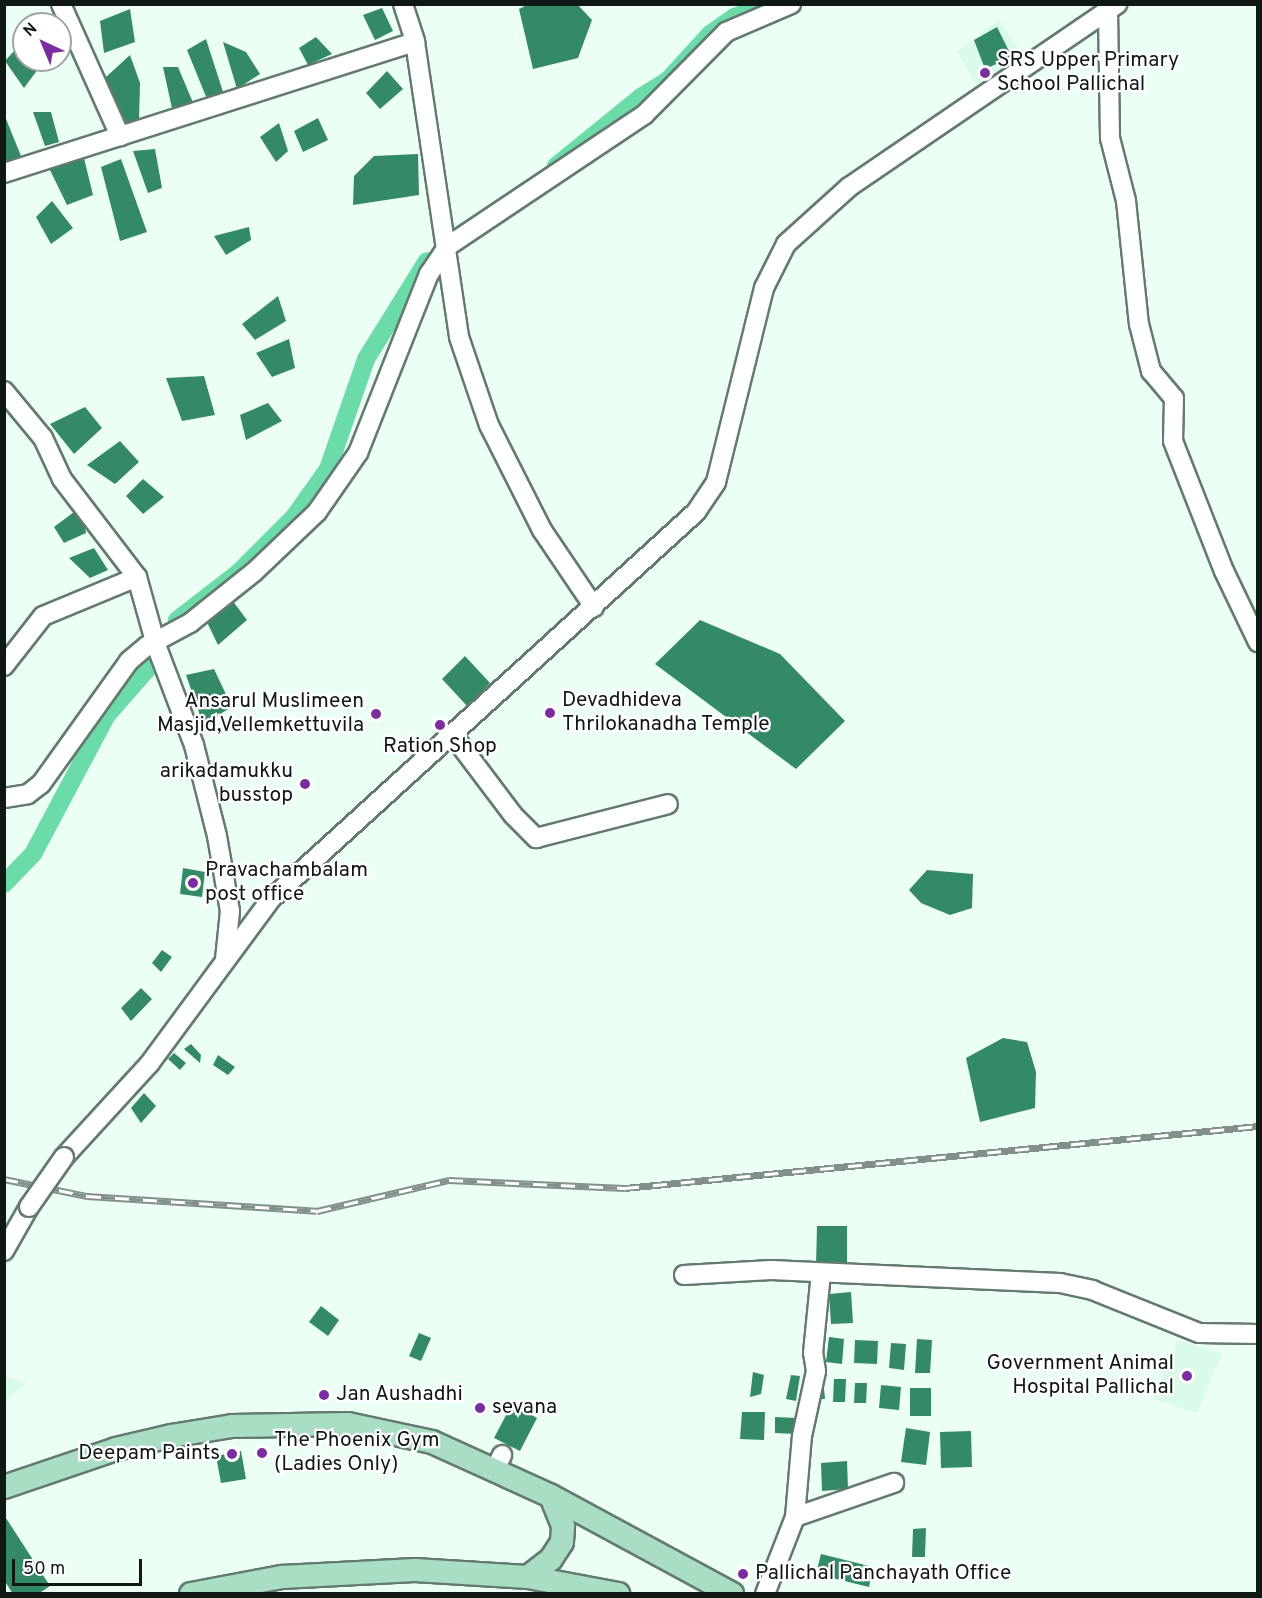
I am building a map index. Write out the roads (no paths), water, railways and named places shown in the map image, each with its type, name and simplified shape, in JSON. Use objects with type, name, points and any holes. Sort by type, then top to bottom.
[{"type":"main road","points":[[4,1487],[116,1449],[232,1426],[348,1424],[432,1442],[498,1463],[551,1496],[732,1593]]},
{"type":"main road","points":[[528,1577],[551,1559],[562,1542],[562,1526],[551,1496]]},
{"type":"main road","points":[[191,1593],[282,1577],[348,1571],[415,1570],[528,1577],[618,1593]]},
{"type":"street","points":[[61,4],[120,136]]},
{"type":"street","points":[[403,4],[415,42],[448,246],[450,294],[459,337],[489,425],[542,530],[594,607]]},
{"type":"street","points":[[4,798],[28,794],[41,784],[102,697],[120,678],[123,667],[147,646],[156,645],[190,624],[254,572],[317,512],[358,453],[429,274],[448,246],[644,115],[726,33],[791,4]]},
{"type":"street","points":[[4,1251],[29,1207],[64,1157],[150,1063],[271,899],[696,512],[716,482],[764,288],[786,244],[849,187],[1113,8]]},
{"type":"street","points":[[1113,8],[1110,138],[1126,201],[1139,324],[1151,371],[1174,398],[1173,441],[1224,571],[1257,642]]},
{"type":"street","points":[[4,173],[415,42]]},
{"type":"street","points":[[4,391],[44,438],[62,479],[137,578],[156,645],[194,745],[217,836],[230,911],[225,961]]},
{"type":"street","points":[[4,666],[43,615],[137,578]]},
{"type":"street","points":[[452,734],[513,815],[536,838],[668,804]]},
{"type":"street","points":[[684,1275],[771,1270],[1060,1283],[1092,1290],[1199,1333],[1257,1334]]},
{"type":"street","points":[[765,1593],[795,1517],[802,1436],[816,1371],[813,1353],[821,1273]]},
{"type":"street","points":[[795,1517],[894,1483]]},
{"type":"waterway","points":[[556,166],[641,97],[668,80],[710,34],[734,17],[773,4]]},
{"type":"waterway","points":[[177,620],[239,572],[294,517],[328,469],[366,359],[427,261]]},
{"type":"waterway","points":[[4,884],[33,854],[107,715],[151,665]]},
{"type":"railway","points":[[4,1179],[87,1196],[317,1211],[449,1180],[625,1188],[1258,1126]]},
{"type":"place","name":"SRS Upper Primary School Pallichal","points":[[985,73]]},
{"type":"place","name":"Devadhideva Thrilokanadha Temple","points":[[550,713]]},
{"type":"place","name":"Ansarul Muslimeen Masjid,Vellemkettuvila","points":[[376,714]]},
{"type":"place","name":"Ration Shop","points":[[440,725]]},
{"type":"place","name":"arikadamukku busstop","points":[[305,784]]},
{"type":"place","name":"Pravachambalam post office","points":[[193,883]]},
{"type":"place","name":"Government Animal Hospital Pallichal","points":[[1187,1376]]},
{"type":"place","name":"Jan Aushadhi","points":[[324,1395]]},
{"type":"place","name":"sevana","points":[[480,1408]]},
{"type":"place","name":"The Phoenix Gym (Ladies Only)","points":[[262,1453]]},
{"type":"place","name":"Deepam Paints","points":[[232,1454]]},
{"type":"place","name":"Pallichal Panchayath Office","points":[[743,1574]]}]
